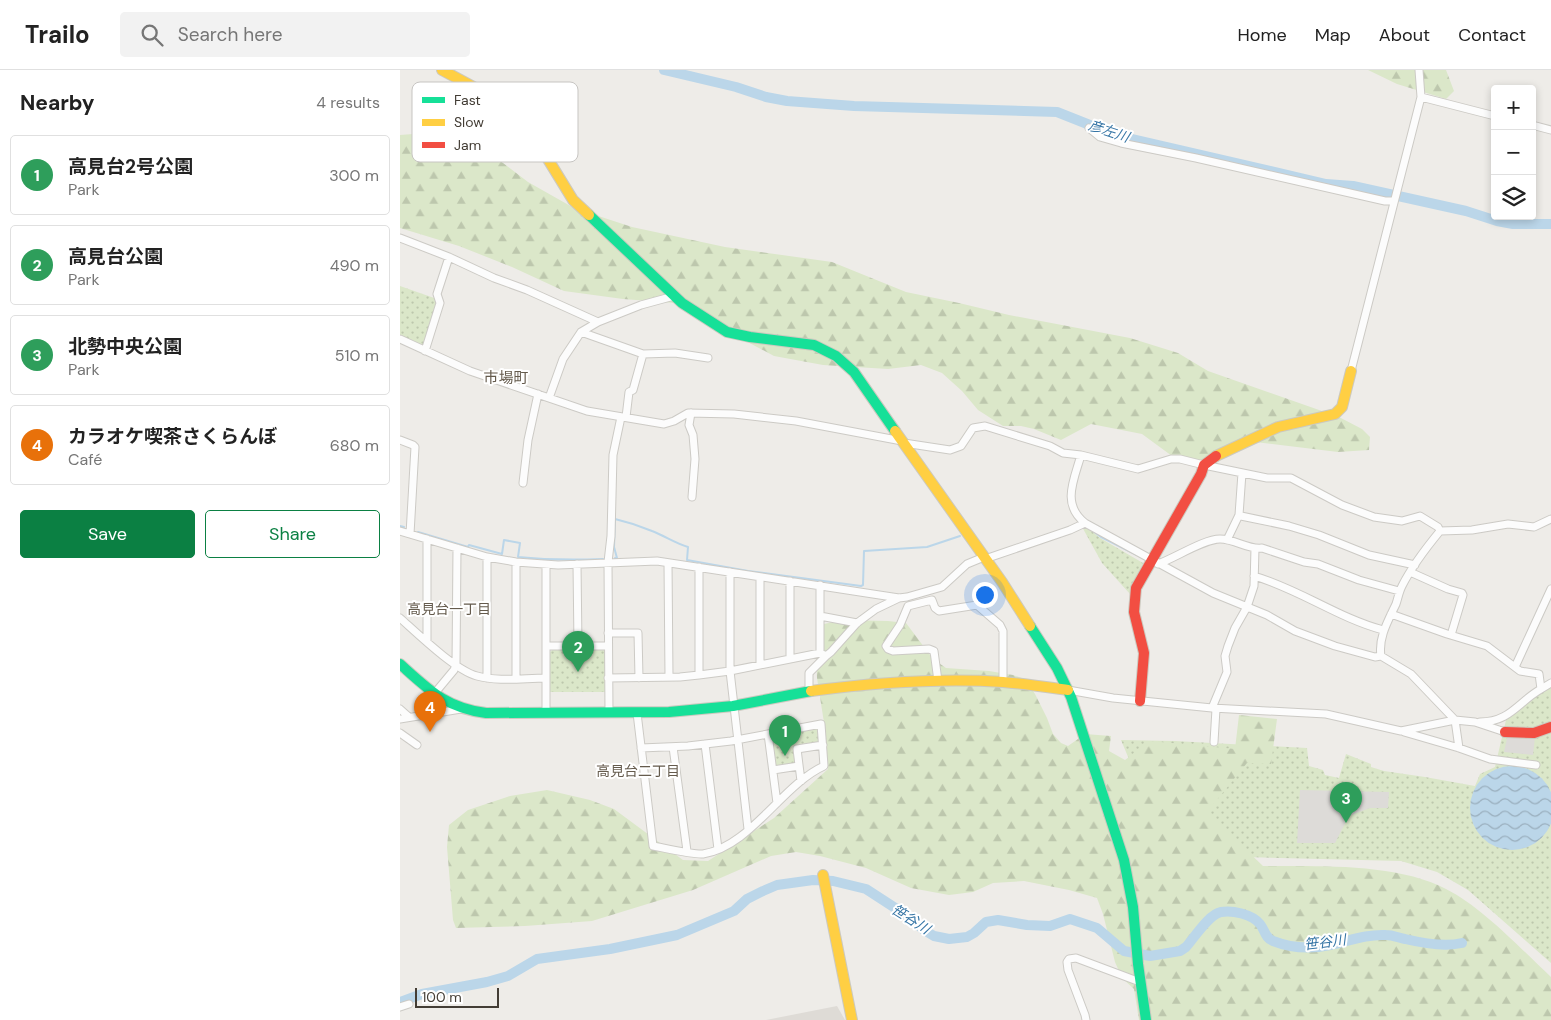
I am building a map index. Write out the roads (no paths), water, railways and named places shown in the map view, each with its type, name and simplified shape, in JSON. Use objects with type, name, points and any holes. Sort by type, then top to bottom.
[{"type":"street","points":[[442,70],[464,82]]},
{"type":"street","points":[[1140,701],[1144,653],[1134,612],[1136,588],[1154,562],[1204,465],[1211,458],[1272,430],[1335,414],[1342,407],[1421,97],[1419,70]]},
{"type":"street","points":[[1421,97],[1491,115]]},
{"type":"street","points":[[1536,126],[1551,130]]},
{"type":"street","points":[[1089,128],[1100,137],[1121,143],[1196,158],[1385,202],[1395,198]]},
{"type":"street","points":[[550,162],[573,200],[674,296],[698,314],[727,332],[750,337],[814,345],[842,359],[854,372],[985,558],[1057,668],[1068,690],[1124,860],[1133,907],[1140,982],[1146,1020]]},
{"type":"street","points":[[400,238],[527,290],[598,322]]},
{"type":"street","points":[[426,351],[440,303],[437,294],[448,257]]},
{"type":"street","points":[[549,398],[563,359],[581,332],[598,322],[640,305],[674,296]]},
{"type":"street","points":[[581,332],[643,354],[675,353],[708,358]]},
{"type":"street","points":[[400,339],[470,371],[587,411],[664,424],[688,413],[734,414],[796,421],[950,450],[961,446],[973,428],[985,426],[1050,446],[1063,452],[1138,469],[1170,459],[1180,459],[1267,478],[1294,479],[1342,505],[1374,517],[1402,521],[1420,516],[1438,527],[1440,531]]},
{"type":"street","points":[[608,713],[608,562],[611,536],[614,455],[629,392],[633,390],[643,354]]},
{"type":"street","points":[[523,483],[528,440],[538,394]]},
{"type":"street","points":[[691,413],[689,425],[693,435],[695,459],[692,497]]},
{"type":"street","points":[[674,421],[689,425]]},
{"type":"street","points":[[400,440],[416,447],[410,534]]},
{"type":"street","points":[[1081,455],[1070,497],[1077,517],[1154,562],[1213,593],[1267,615],[1290,629],[1334,646],[1375,657],[1381,656],[1417,680],[1455,720],[1458,748]]},
{"type":"street","points":[[1227,540],[1239,515],[1242,473]]},
{"type":"street","points":[[1239,515],[1289,526],[1319,535],[1369,555],[1415,565]]},
{"type":"street","points":[[1440,531],[1472,530],[1508,524],[1534,527],[1551,519]]},
{"type":"street","points":[[400,531],[487,557],[516,562],[546,565],[657,561],[899,598],[942,587],[967,564],[1070,530],[1085,523]]},
{"type":"street","points":[[1381,656],[1383,630],[1398,600],[1400,591],[1410,572],[1440,531]]},
{"type":"street","points":[[427,539],[427,641]]},
{"type":"street","points":[[1154,562],[1212,541],[1227,540],[1255,548],[1262,548],[1304,562],[1318,564],[1359,580],[1400,591]]},
{"type":"street","points":[[434,694],[456,665],[457,548]]},
{"type":"street","points":[[1214,742],[1214,708],[1227,672],[1225,656],[1228,646],[1235,628],[1247,607],[1254,586],[1255,548]]},
{"type":"street","points":[[486,678],[487,557]]},
{"type":"street","points":[[516,562],[516,678]]},
{"type":"street","points":[[668,563],[669,678]]},
{"type":"street","points":[[577,564],[578,646]]},
{"type":"street","points":[[546,565],[546,713]]},
{"type":"street","points":[[699,567],[699,675]]},
{"type":"street","points":[[730,572],[730,671],[748,829]]},
{"type":"street","points":[[1410,572],[1448,589],[1462,593],[1451,635]]},
{"type":"street","points":[[1254,576],[1280,584],[1327,608],[1383,630]]},
{"type":"street","points":[[760,577],[760,665]]},
{"type":"street","points":[[790,581],[790,659]]},
{"type":"street","points":[[809,691],[809,673],[823,654],[820,585]]},
{"type":"street","points":[[1515,667],[1551,588]]},
{"type":"street","points":[[608,678],[669,678],[699,675],[831,652],[856,623],[876,609],[899,598]]},
{"type":"street","points":[[938,681],[935,653],[932,649],[893,651],[886,646],[900,625],[908,606],[932,600],[935,608],[939,611],[977,606],[1000,625],[1003,631],[1002,682]]},
{"type":"street","points":[[1391,614],[1487,646],[1520,671],[1539,674],[1541,689]]},
{"type":"street","points":[[820,616],[856,623]]},
{"type":"street","points":[[400,618],[456,665],[469,673],[486,678],[546,678]]},
{"type":"street","points":[[608,633],[638,633],[639,678]]},
{"type":"street","points":[[546,646],[608,646]]},
{"type":"street","points":[[400,664],[434,694],[461,709]]},
{"type":"street","points":[[400,719],[461,709],[486,713],[669,712],[733,706],[809,691],[866,685],[938,681],[1002,682],[1140,701],[1214,708],[1326,714],[1401,731],[1490,759],[1536,765]]},
{"type":"street","points":[[1401,731],[1455,720],[1489,722],[1505,717],[1551,683]]},
{"type":"street","points":[[400,709],[410,717]]},
{"type":"street","points":[[636,713],[653,846],[702,854],[725,846],[748,829],[813,771],[824,766],[821,724],[737,740],[673,747],[641,748]]},
{"type":"street","points":[[1475,722],[1505,732],[1521,734],[1539,732],[1551,728]]},
{"type":"street","points":[[400,734],[417,745]]},
{"type":"street","points":[[768,734],[777,803]]},
{"type":"street","points":[[705,744],[718,849]]},
{"type":"street","points":[[801,781],[797,749],[823,745]]},
{"type":"street","points":[[673,747],[687,851]]},
{"type":"street","points":[[773,770],[799,766]]},
{"type":"street","points":[[823,880],[852,1020]]},
{"type":"street","points":[[1086,1020],[1068,970],[1067,962],[1069,959],[1076,958],[1140,982]]},
{"type":"street","points":[[400,1007],[409,1004]]},
{"type":"water","points":[[1512,766],[1528,769],[1542,778],[1551,792],[1551,824],[1542,838],[1528,847],[1512,850],[1496,847],[1482,838],[1473,824],[1470,808],[1473,792],[1482,778],[1496,769]]},
{"type":"waterway","name":"彦左川","points":[[664,70],[787,101],[854,106],[1057,112],[1115,135],[1326,184],[1353,186],[1466,211],[1513,224],[1551,224]]},
{"type":"waterway","points":[[615,558],[617,558],[614,547],[615,519],[643,527],[688,547],[687,560],[748,571],[861,586],[863,585],[864,551],[927,547],[960,536]]},
{"type":"waterway","points":[[400,526],[404,527]]},
{"type":"waterway","points":[[1093,531],[1137,555]]},
{"type":"waterway","points":[[418,532],[468,547],[469,545],[502,554],[504,540],[520,543],[518,557],[539,559],[603,559]]},
{"type":"waterway","name":"笹谷川","points":[[400,1002],[422,994],[487,982],[508,976],[537,959],[610,949],[677,935],[734,911],[747,899],[777,885],[813,880],[833,881],[866,889],[906,915],[924,930],[934,936],[949,939],[967,937],[986,922],[998,920],[1027,925],[1050,926],[1070,919],[1097,928],[1124,951],[1150,956],[1180,951],[1186,947],[1202,927],[1216,914],[1236,912],[1252,918],[1260,924],[1270,940],[1294,946],[1323,946],[1379,935],[1391,935],[1434,944],[1462,943]]},
{"type":"place","name":"高見台公園","points":[[578,672]]},
{"type":"place","name":"カラオケ喫茶さくらんぼ","points":[[430,732]]},
{"type":"place","name":"高見台2号公園","points":[[785,756]]},
{"type":"place","name":"北勢中央公園","points":[[1346,823]]},
{"type":"district","name":"市場町","points":[[506,378]]},
{"type":"district","name":"高見台一丁目","points":[[449,609]]},
{"type":"district","name":"高見台二丁目","points":[[638,771]]}]
